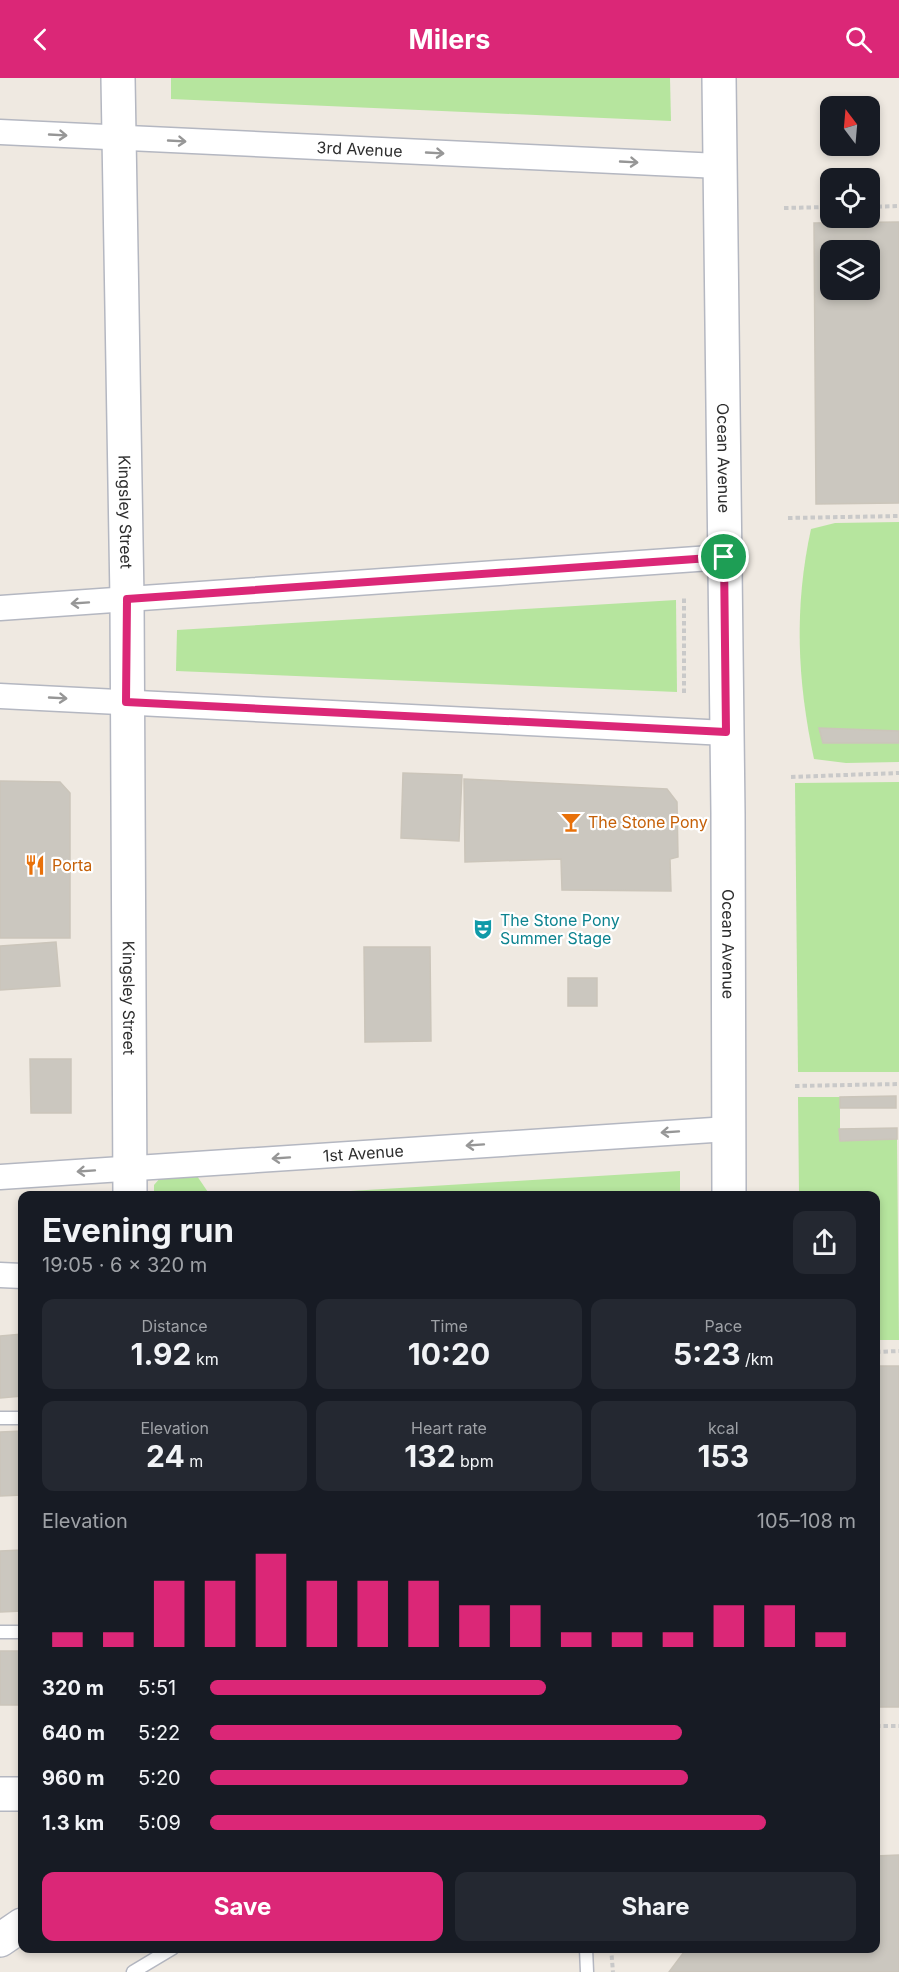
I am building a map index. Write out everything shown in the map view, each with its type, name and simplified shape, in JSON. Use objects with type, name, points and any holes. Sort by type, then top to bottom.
[{"type":"street","name":"Kingsley Street","points":[[118,78],[127,599],[130,1182]]},
{"type":"street","name":"Ocean Avenue","points":[[719,78],[729,1191]]},
{"type":"street","name":"3rd Avenue","points":[[0,132],[719,166]]},
{"type":"street","points":[[0,608],[724,557]]},
{"type":"street","points":[[0,696],[726,732]]},
{"type":"street","name":"1st Avenue","points":[[0,1177],[130,1182],[728,1129]]},
{"type":"street","points":[[0,1275],[18,1276]]},
{"type":"street","points":[[0,1794],[18,1794]]},
{"type":"street","points":[[0,1940],[18,1928]]},
{"type":"lane","points":[[0,1418],[18,1418]]},
{"type":"lane","points":[[0,1632],[18,1632]]},
{"type":"lane","points":[[133,1972],[165,1953]]},
{"type":"lane","points":[[586,1953],[587,1972]]},
{"type":"path","points":[[880,207],[899,206]]},
{"type":"path","points":[[784,208],[820,207]]},
{"type":"path","points":[[788,518],[899,516]]},
{"type":"path","points":[[684,597],[684,693]]},
{"type":"path","points":[[791,777],[899,773]]},
{"type":"path","points":[[795,1086],[899,1084]]},
{"type":"path","points":[[880,1352],[899,1351]]},
{"type":"path","points":[[880,1726],[899,1726]]},
{"type":"path","points":[[611,1953],[613,1972]]},
{"type":"green space","points":[[171,78],[670,78],[671,121],[171,99]]},
{"type":"green space","points":[[899,522],[899,762],[846,763],[814,759],[804,701],[800,644],[802,587],[811,529],[835,523]]},
{"type":"green space","points":[[676,600],[677,692],[176,671],[177,630]]},
{"type":"green space","points":[[899,782],[899,1072],[798,1072],[795,783]]},
{"type":"green space","points":[[798,1097],[840,1097],[840,1141],[897,1139],[899,1340],[880,1340],[880,1191],[799,1191]]},
{"type":"green space","points":[[680,1171],[680,1191],[351,1191]]},
{"type":"green space","points":[[197,1176],[207,1191],[154,1191],[154,1185],[161,1177]]},
{"type":"building","points":[[880,222],[899,222],[899,503],[816,504],[814,223],[820,223],[820,228],[880,228]]},
{"type":"building","points":[[819,728],[899,731],[899,743],[823,743]]},
{"type":"building","points":[[403,773],[462,775],[459,841],[401,838]]},
{"type":"building","name":"The Stone Pony","points":[[464,779],[667,789],[677,802],[678,857],[670,859],[671,891],[562,890],[561,859],[465,862]]},
{"type":"building","name":"Porta","points":[[0,781],[60,782],[70,793],[70,938],[0,938]]},
{"type":"building","points":[[56,942],[60,986],[0,990],[0,946]]},
{"type":"building","points":[[364,947],[430,947],[431,1041],[365,1042]]},
{"type":"building","points":[[568,978],[597,978],[597,1006],[568,1006]]},
{"type":"building","points":[[30,1059],[71,1059],[71,1113],[31,1113]]},
{"type":"building","points":[[896,1096],[896,1108],[840,1108],[840,1097]]},
{"type":"building","points":[[897,1128],[897,1139],[840,1141],[839,1129]]},
{"type":"building","points":[[18,1334],[18,1396],[0,1398],[0,1336]]},
{"type":"building","points":[[880,1366],[899,1366],[899,1707],[880,1707]]},
{"type":"building","points":[[18,1431],[18,1495],[0,1496],[0,1432]]},
{"type":"building","points":[[18,1550],[18,1611],[0,1612],[0,1551]]},
{"type":"building","points":[[0,1651],[18,1651],[18,1705],[0,1705]]},
{"type":"building","points":[[899,1855],[899,1972],[669,1972],[683,1953],[880,1953],[880,1856]]},
{"type":"place","name":"The Stone Pony","points":[[571,822]]},
{"type":"place","name":"Porta","points":[[35,865]]},
{"type":"place","name":"The Stone Pony Summer Stage","points":[[483,929]]},
{"type":"route","points":[[724,557],[726,732],[126,702],[127,599],[724,557]]}]
